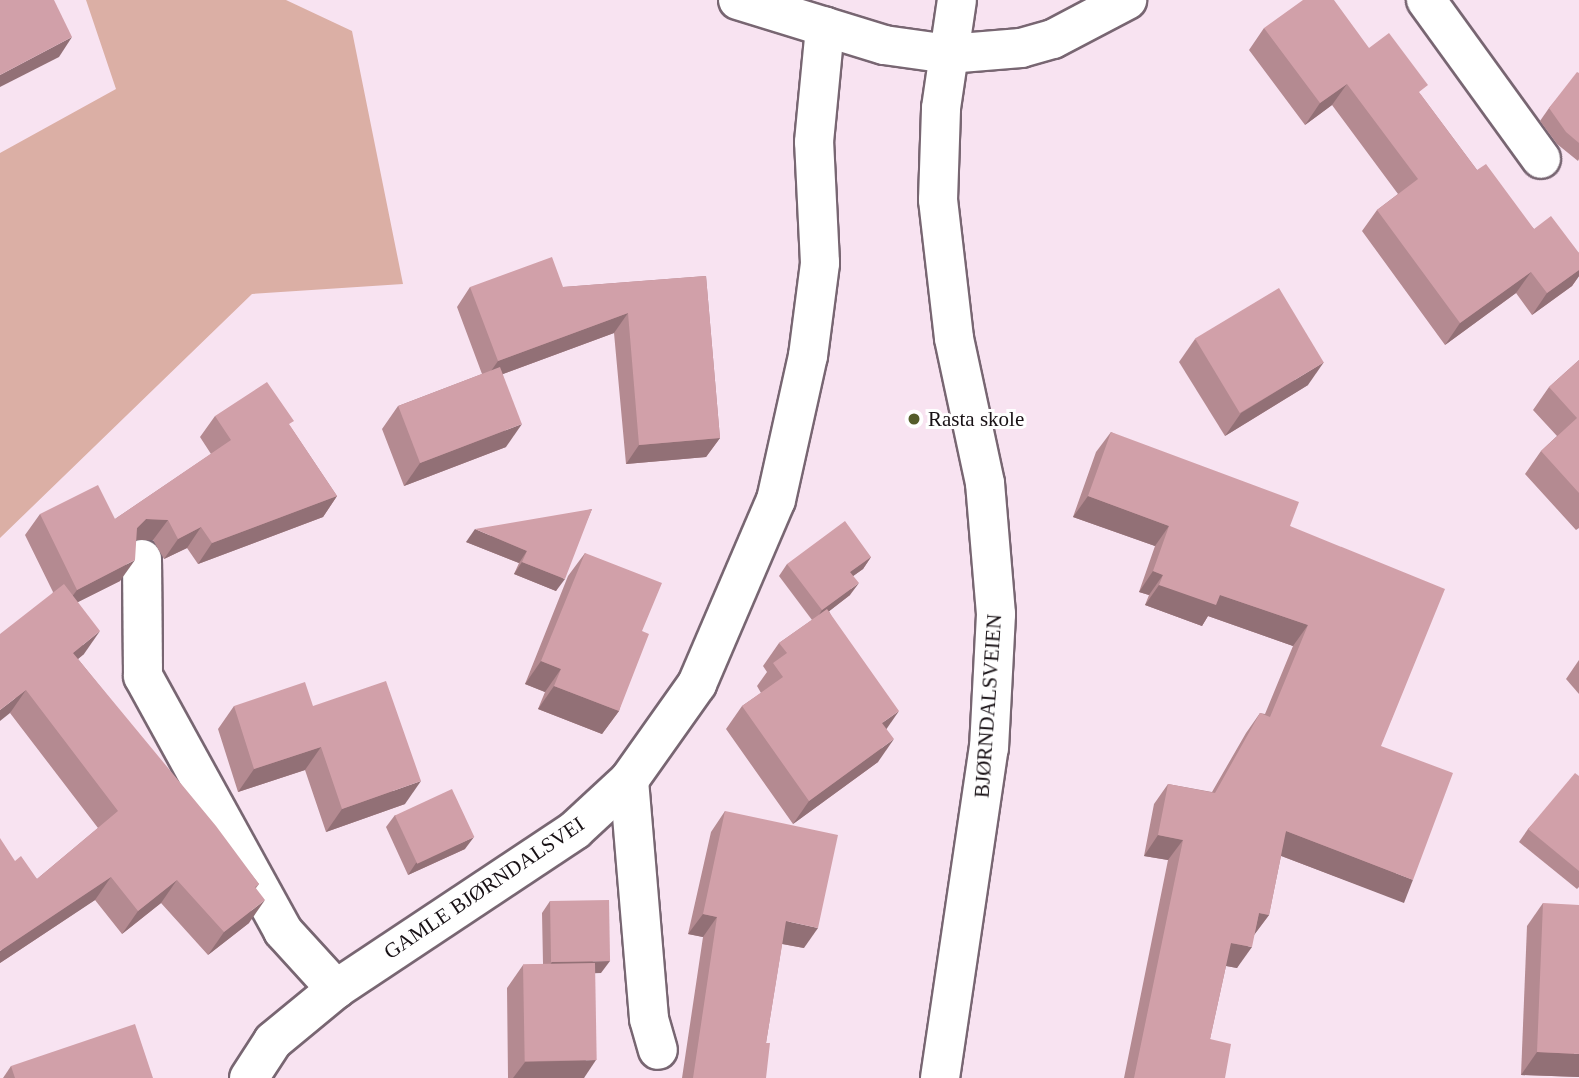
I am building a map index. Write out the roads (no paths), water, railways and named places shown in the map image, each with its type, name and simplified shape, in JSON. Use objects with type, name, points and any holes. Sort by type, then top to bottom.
[{"type":"street","points":[[738,0],[884,45],[948,54],[1021,48],[1053,38],[1127,0]]},
{"type":"street","name":"BJØRNDALSVEIEN","points":[[940,1078],[989,748],[996,614],[985,483],[944,267],[938,152],[948,54],[957,0]]},
{"type":"street","points":[[1426,0],[1541,159]]},
{"type":"street","name":"GAMLE BJØRNDALSVEI","points":[[248,1078],[273,1041],[336,989],[575,830],[629,780],[697,684],[776,500],[808,356],[820,263],[814,142],[825,27]]},
{"type":"street","points":[[142,559],[143,676],[283,931],[336,989]]},
{"type":"street","points":[[629,780],[649,1019],[658,1050]]},
{"type":"place","name":"Rasta skole","points":[[914,419]]}]
